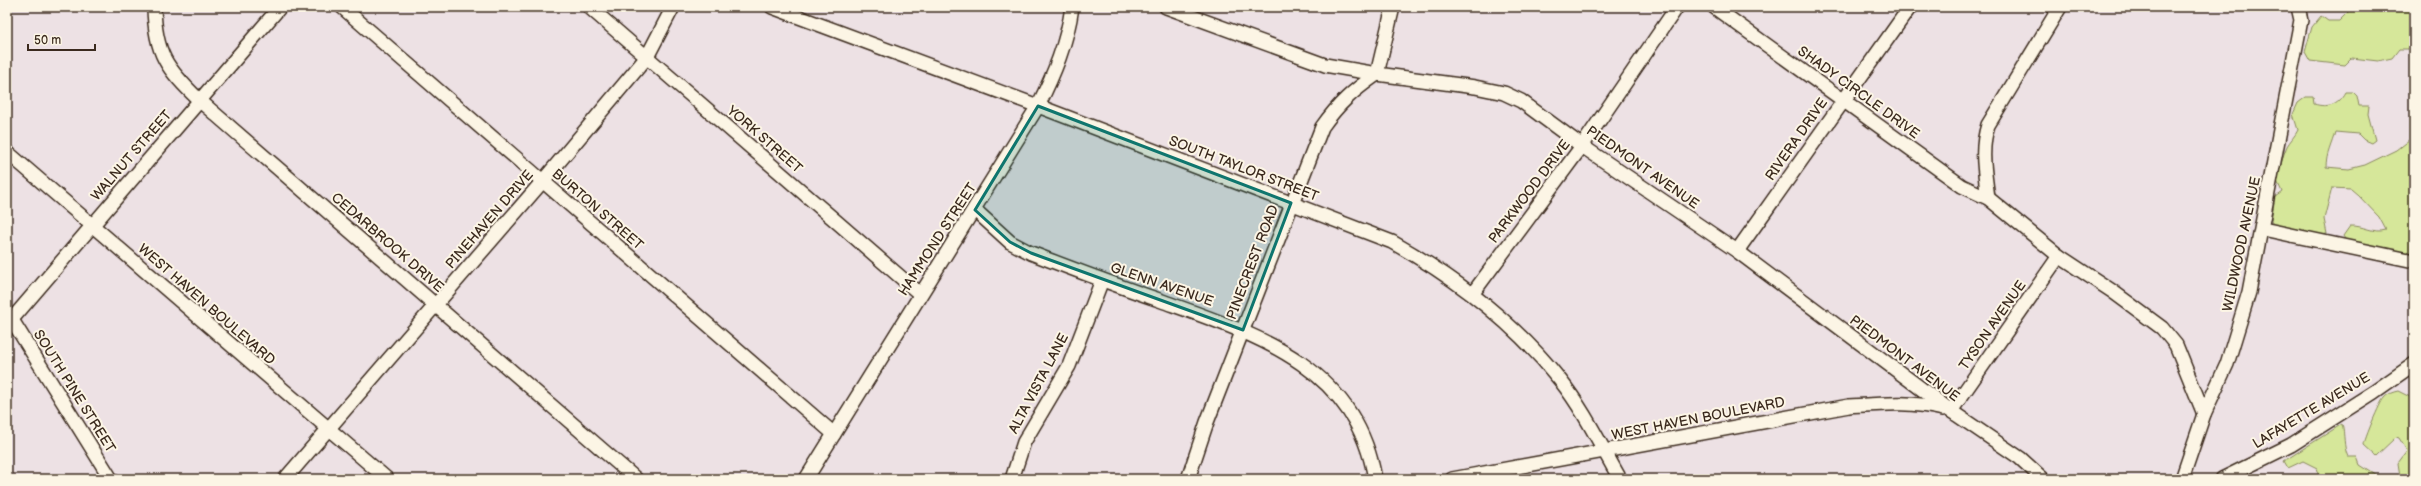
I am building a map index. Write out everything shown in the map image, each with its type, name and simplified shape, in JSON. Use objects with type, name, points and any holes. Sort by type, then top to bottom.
[{"type":"street","name":"CEDARBROOK DRIVE","points":[[154,7],[161,54],[174,76],[199,100],[636,479]]},
{"type":"street","name":"WALNUT STREET","points":[[9,322],[280,7]]},
{"type":"street","name":"BURTON STREET","points":[[342,7],[834,434]]},
{"type":"street","name":"YORK STREET","points":[[589,7],[920,294]]},
{"type":"street","name":"PINEHAVEN DRIVE","points":[[285,479],[437,305],[647,57],[673,7]]},
{"type":"street","name":"SOUTH TAYLOR STREET","points":[[772,7],[1038,106],[1392,242],[1427,262],[1473,293],[1515,332],[1560,380],[1620,479]]},
{"type":"street","name":"HAMMOND STREET","points":[[806,479],[920,294],[975,210],[1038,106],[1055,71],[1069,26],[1072,7]]},
{"type":"street","name":"PIEDMONT AVENUE","points":[[1168,7],[1325,65],[1377,74],[1475,87],[1504,93],[1521,101],[1582,146],[1736,251],[1951,411],[2020,458],[2043,479]]},
{"type":"street","points":[[1377,74],[1394,7]]},
{"type":"street","name":"PARKWOOD DRIVE","points":[[1473,293],[1582,146],[1677,7]]},
{"type":"street","name":"SHADY CIRCLE DRIVE","points":[[1714,7],[1962,186],[1988,198],[2017,224],[2059,256]]},
{"type":"street","name":"RIVERA DRIVE","points":[[1736,251],[1842,100],[1910,7]]},
{"type":"street","points":[[1988,198],[1982,157],[1983,141],[1988,125],[2060,7]]},
{"type":"street","name":"WILDWOOD AVENUE","points":[[2182,479],[2204,414],[2227,364],[2240,324],[2263,229],[2301,20],[2298,7]]},
{"type":"street","name":"PINECREST ROAD","points":[[1188,479],[1291,203],[1322,127],[1353,90],[1377,74]]},
{"type":"street","name":"WEST HAVEN BOULEVARD","points":[[7,152],[387,479]]},
{"type":"street","name":"GLENN AVENUE","points":[[975,210],[1010,242],[1031,253],[1243,330],[1298,360],[1322,378],[1337,394],[1356,423],[1367,449],[1376,479]]},
{"type":"street","points":[[2263,229],[2414,261]]},
{"type":"street","points":[[2059,256],[2112,290],[2169,335],[2187,368],[2204,414]]},
{"type":"street","name":"TYSON AVENUE","points":[[1951,411],[2059,256]]},
{"type":"street","name":"ALTA VISTA LANE","points":[[1012,479],[1024,442],[1069,366],[1102,280]]},
{"type":"street","name":"SOUTH PINE STREET","points":[[9,322],[111,479]]},
{"type":"street","name":"LAFAYETTE AVENUE","points":[[2222,479],[2291,445],[2374,392],[2414,364]]},
{"type":"street","name":"WEST HAVEN BOULEVARD","points":[[1452,479],[1849,406],[1901,403],[1925,405],[1951,411]]},
{"type":"highlighted area","points":[[1038,106],[1291,203],[1243,330],[1031,253],[1010,242],[975,210]]},
{"type":"green space","points":[[2353,7],[2414,7],[2414,49],[2399,49],[2392,58],[2378,61],[2352,58],[2345,65],[2310,61],[2305,52],[2312,27],[2321,16],[2328,21],[2339,21]]},
{"type":"green space","points":[[2345,92],[2353,92],[2357,96],[2359,106],[2369,106],[2368,114],[2375,140],[2371,143],[2364,140],[2358,134],[2335,132],[2328,153],[2326,167],[2349,169],[2365,165],[2396,150],[2414,136],[2414,256],[2347,242],[2343,236],[2350,226],[2377,231],[2386,230],[2379,217],[2351,189],[2332,188],[2324,219],[2327,234],[2321,235],[2274,226],[2271,221],[2275,197],[2282,192],[2277,181],[2282,159],[2287,146],[2298,130],[2293,114],[2298,103],[2306,97],[2313,97],[2314,104],[2323,106],[2328,105],[2336,103]]},
{"type":"green space","points":[[2398,391],[2414,399],[2414,479],[2393,479],[2400,476],[2398,463],[2407,451],[2399,438],[2396,437],[2376,456],[2364,445],[2369,429],[2382,401],[2388,394]]},
{"type":"green space","points":[[2342,424],[2345,449],[2348,457],[2357,457],[2360,465],[2382,479],[2321,479],[2317,468],[2303,461],[2288,468],[2284,461]]}]
